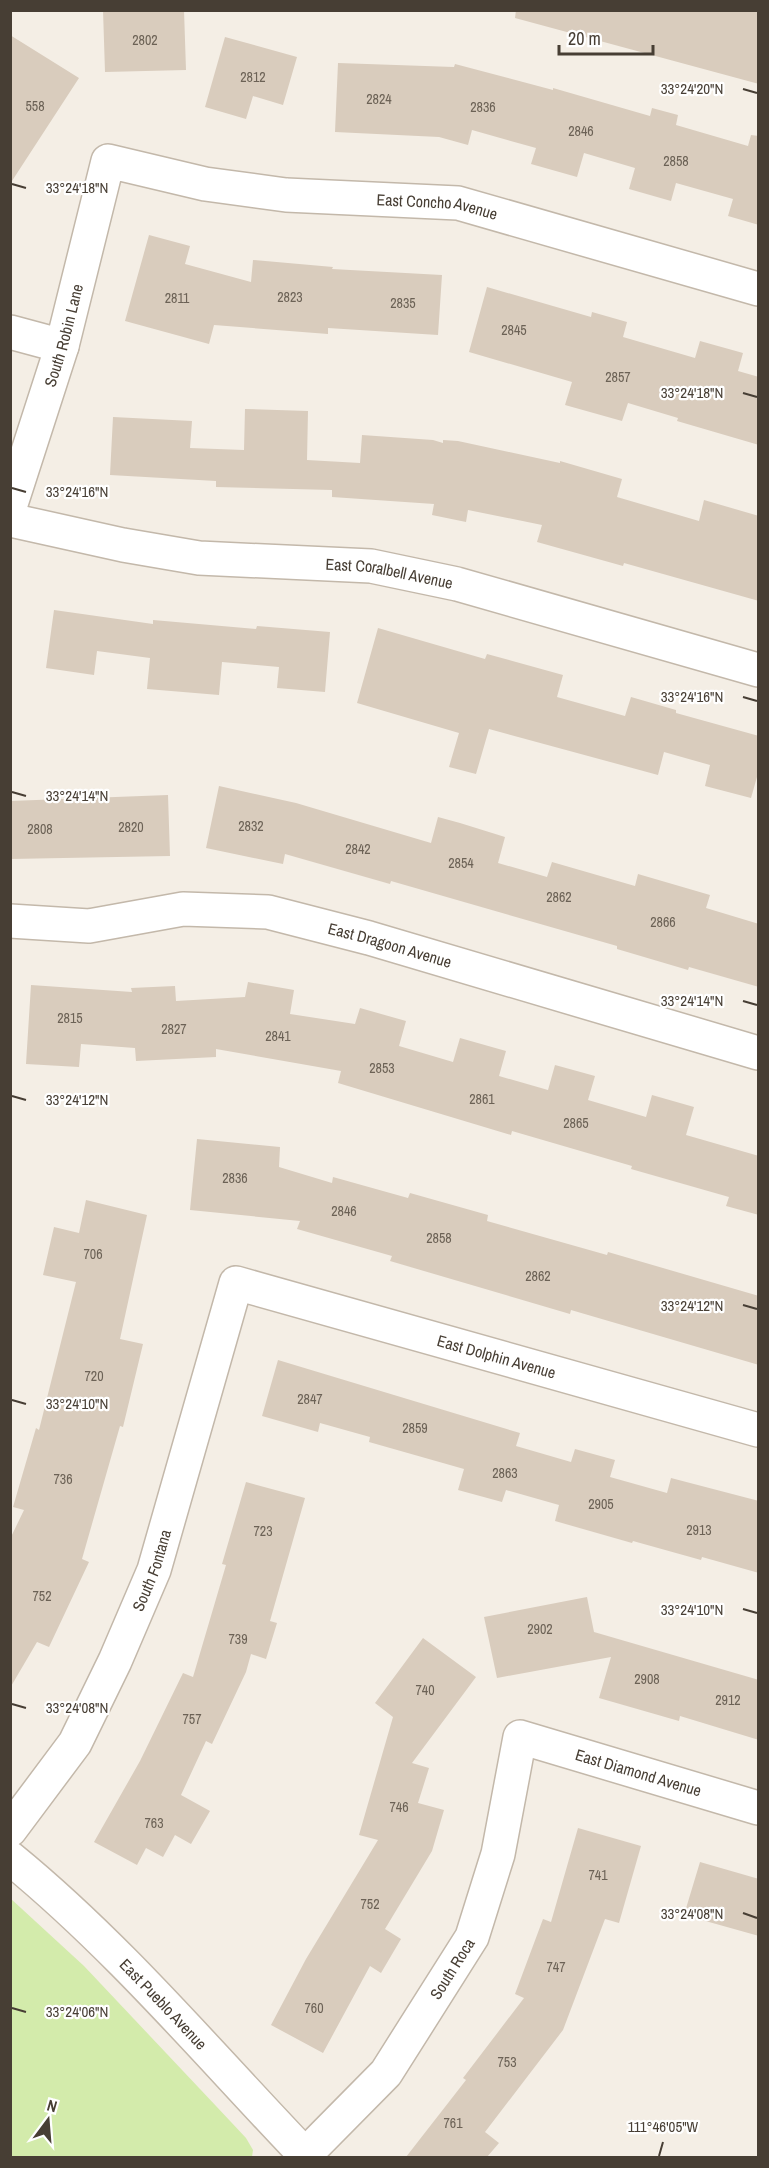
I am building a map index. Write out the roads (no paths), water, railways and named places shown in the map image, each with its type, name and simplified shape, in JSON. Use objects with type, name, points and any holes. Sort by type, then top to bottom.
[{"type":"street","name":"East Concho Avenue","points":[[108,161],[205,184],[286,195],[458,202],[759,289]]},
{"type":"street","name":"South Robin Lane","points":[[10,507],[62,346],[108,161]]},
{"type":"street","points":[[10,332],[62,346]]},
{"type":"street","name":"East Coralbell Avenue","points":[[10,520],[123,545],[199,558],[371,566],[457,584],[759,670]]},
{"type":"street","name":"East Dragoon Avenue","points":[[10,921],[89,927],[183,909],[268,912],[369,938],[759,1053]]},
{"type":"street","name":"East Dolphin Avenue","points":[[236,1283],[759,1430]]},
{"type":"street","name":"South Fontana","points":[[10,1830],[75,1743],[115,1661],[154,1570],[236,1283]]},
{"type":"street","name":"East Diamond Avenue","points":[[519,1737],[759,1808]]},
{"type":"street","name":"South Roca","points":[[305,2157],[386,2073],[472,1937],[498,1854],[519,1737]]},
{"type":"street","name":"East Pueblo Avenue","points":[[10,1858],[46,1888],[153,1993],[305,2157]]}]
